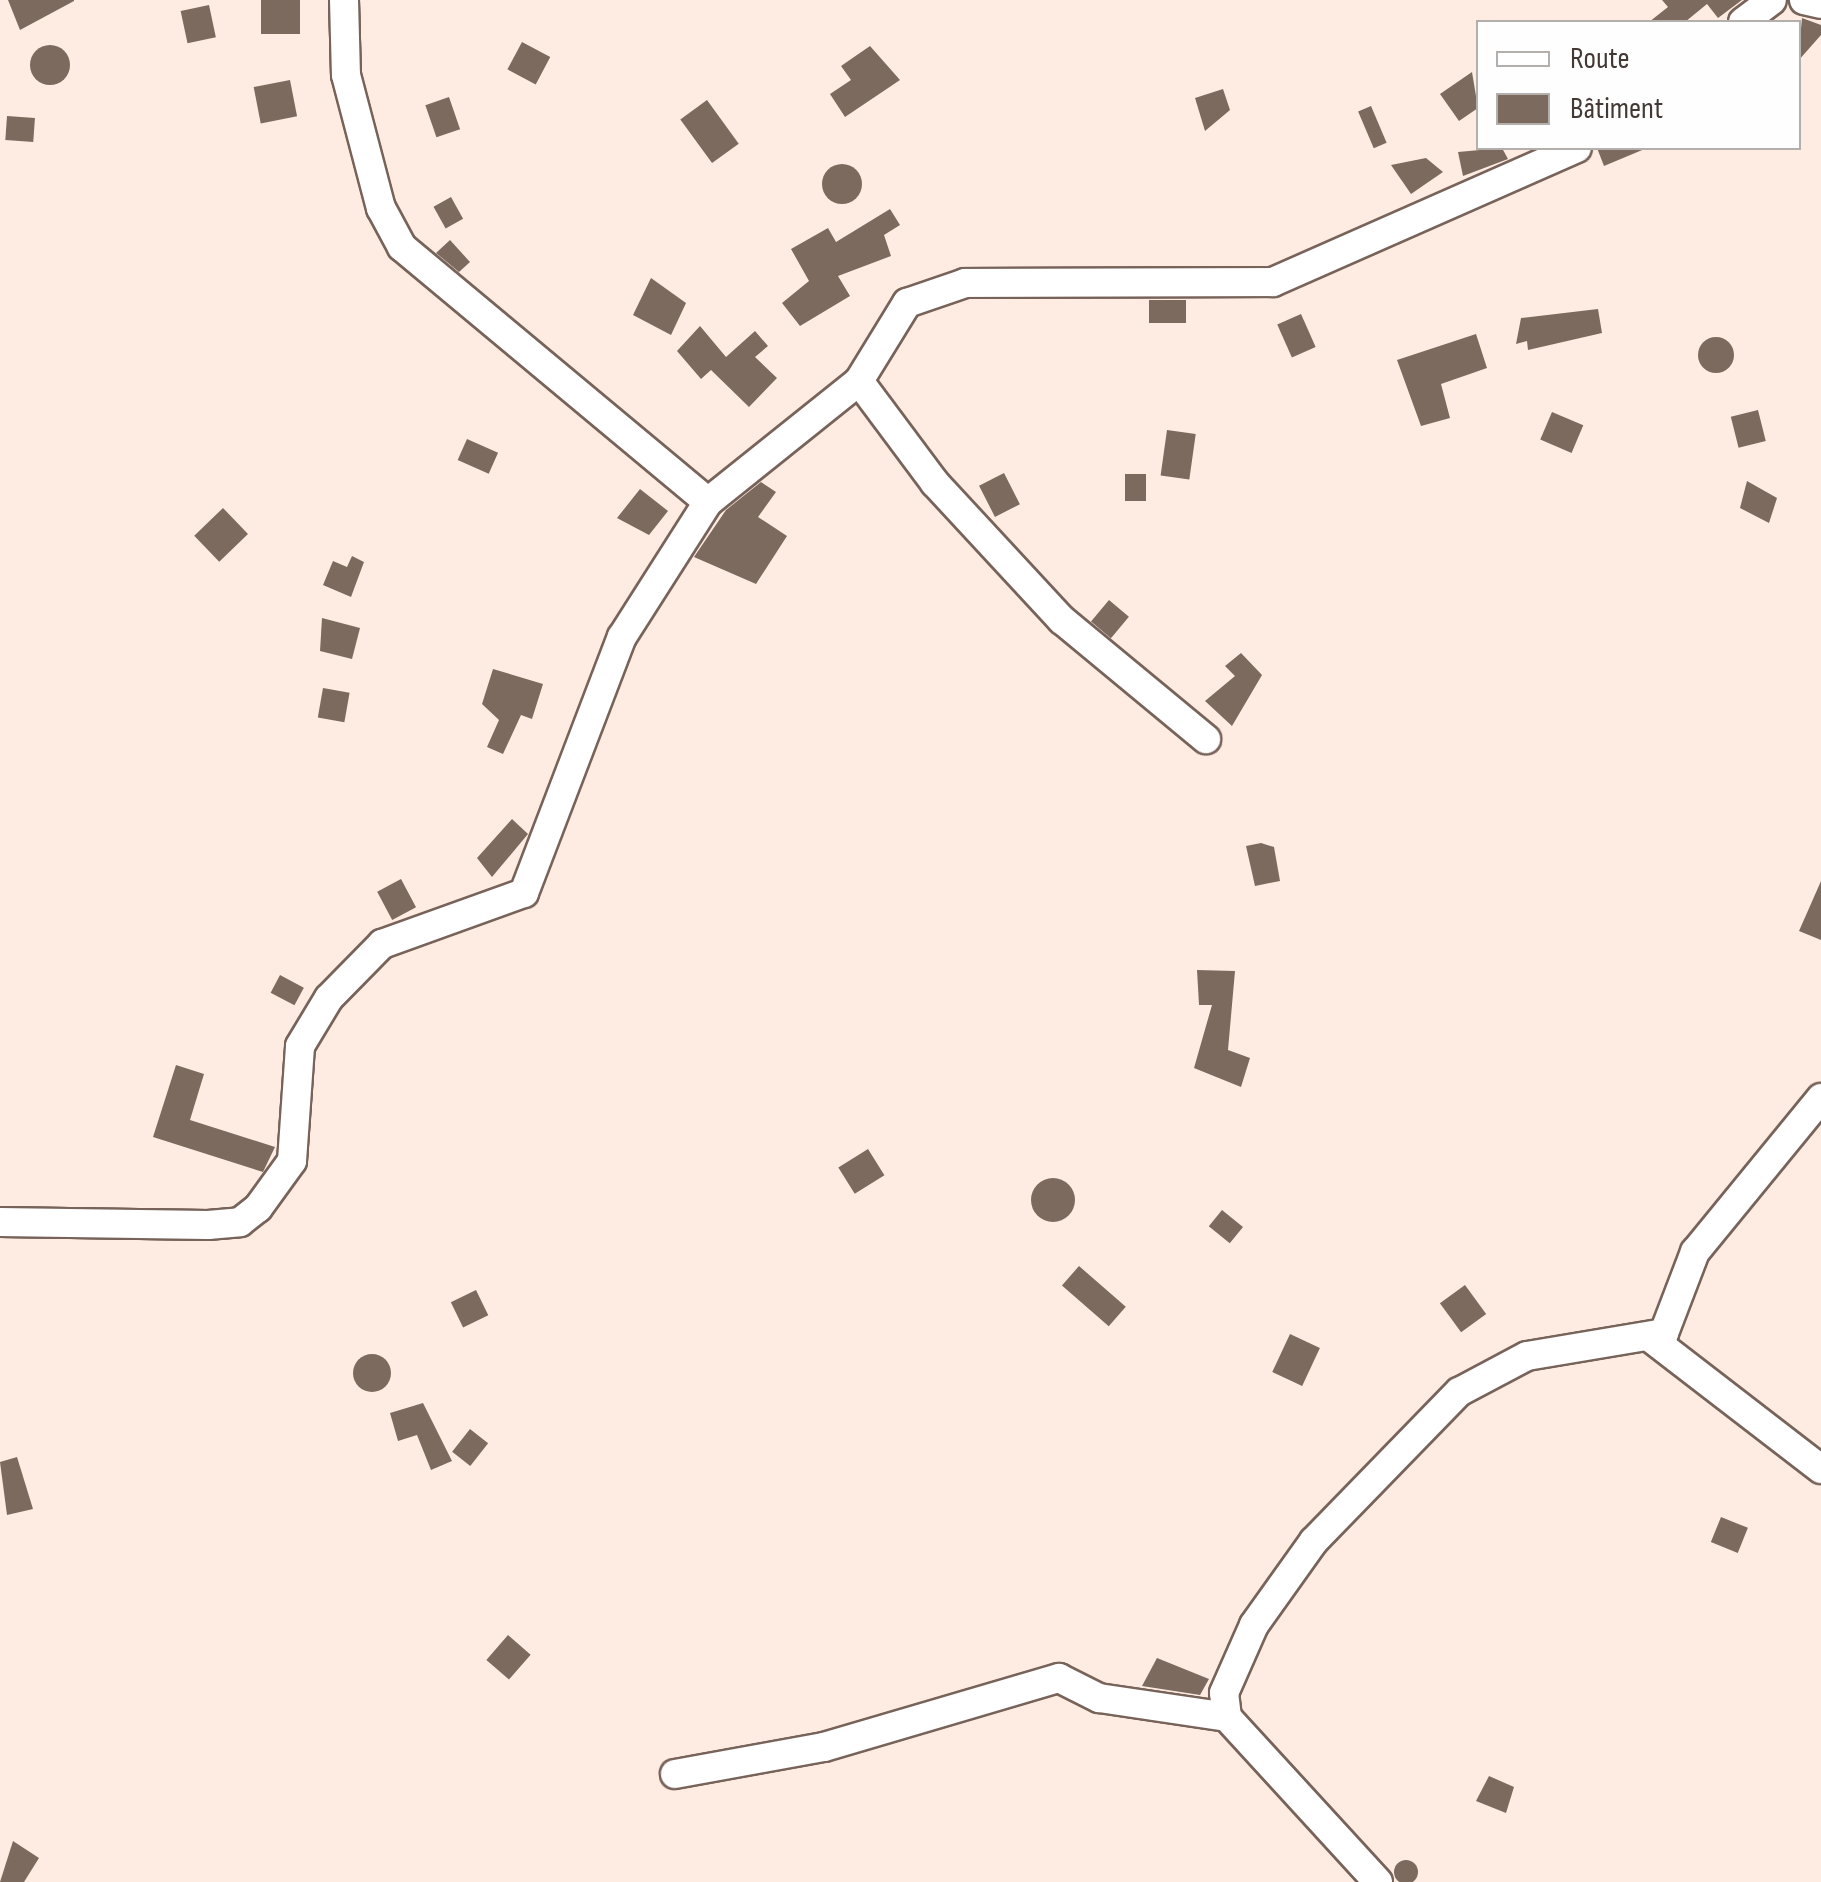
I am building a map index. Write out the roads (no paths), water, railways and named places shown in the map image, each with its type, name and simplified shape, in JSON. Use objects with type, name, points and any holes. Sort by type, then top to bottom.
[{"type":"street","points":[[344,0],[346,74],[381,208],[402,248],[708,502]]},
{"type":"street","points":[[1745,20],[1772,0]]},
{"type":"street","points":[[1804,0],[1821,4]]},
{"type":"street","points":[[0,1222],[208,1226],[240,1222],[258,1208],[292,1161],[300,1046],[329,998],[382,944],[511,901],[538,875],[622,636],[708,502],[860,382],[908,303],[933,290],[1273,282],[1572,150]]},
{"type":"street","points":[[860,382],[935,483],[1062,620],[1206,738]]},
{"type":"street","points":[[1378,1882],[1227,1718],[1224,1693],[1273,1591],[1459,1392],[1527,1356],[1652,1339],[1664,1333],[1696,1252],[1821,1098]]},
{"type":"street","points":[[1652,1339],[1821,1469]]},
{"type":"street","points":[[675,1774],[824,1746],[1059,1678],[1099,1698],[1227,1718]]}]
